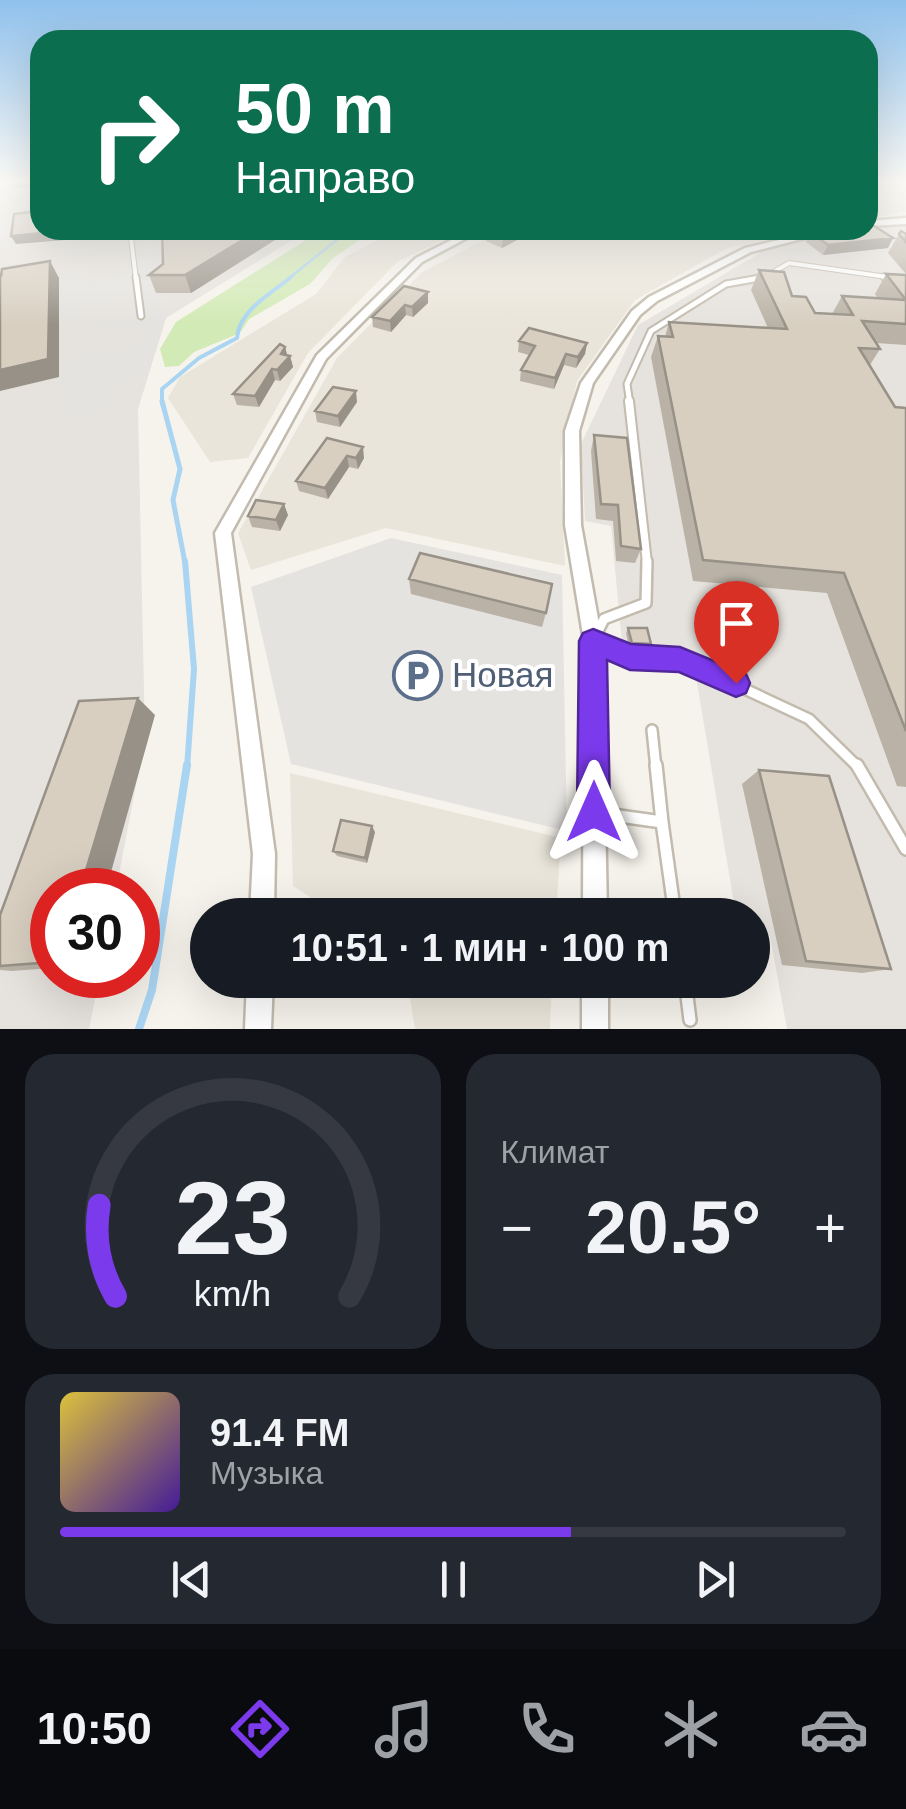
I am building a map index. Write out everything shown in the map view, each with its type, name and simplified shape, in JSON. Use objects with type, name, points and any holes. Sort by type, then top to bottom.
[{"type":"street","points":[[263,898],[264,854],[224,533],[321,357],[419,260],[458,240]]},
{"type":"street","points":[[594,898],[593,641],[573,525],[572,431],[587,383],[636,312],[748,250],[790,240]]},
{"type":"street","points":[[258,1029],[259,998]]},
{"type":"street","points":[[595,998],[595,1029]]},
{"type":"lane","points":[[131,240],[141,316]]},
{"type":"lane","points":[[906,280],[789,263],[758,282],[726,284],[651,331],[627,384],[647,538],[646,603],[604,619],[593,641],[630,657],[680,659],[808,719],[856,763],[906,849]]},
{"type":"lane","points":[[652,730],[673,898]]},
{"type":"lane","points":[[594,812],[662,822]]},
{"type":"lane","points":[[687,998],[690,1020]]},
{"type":"shaded area","points":[[0,229],[30,229],[30,240],[293,240],[166,318],[138,409],[145,738],[120,868],[30,868],[30,998],[95,998],[89,1029],[0,1029]]},
{"type":"shaded area","points":[[878,229],[906,229],[906,1029],[787,1029],[770,936],[770,898],[733,898],[696,677],[623,654],[611,526],[585,521],[581,444],[638,325],[770,247],[795,240],[878,240]]},
{"type":"shaded area","points":[[139,240],[151,240],[154,255],[158,255],[166,318],[147,377],[120,383],[109,413],[56,420],[63,359],[138,342],[136,327],[89,336],[91,325],[129,317],[125,299],[86,307],[85,316],[61,322],[61,274],[84,270],[86,282],[119,276],[118,262],[142,257]]},
{"type":"shaded area","points":[[378,240],[443,240],[397,262],[308,353],[248,458],[210,462],[168,398],[180,377],[316,294],[345,257]]},
{"type":"shaded area","points":[[484,240],[764,240],[727,248],[635,300],[577,381],[560,462],[565,566],[386,528],[251,570],[238,533],[337,358],[422,272]]},
{"type":"shaded area","name":"Новая","points":[[391,538],[562,575],[567,831],[291,764],[251,587]]},
{"type":"shaded area","points":[[290,773],[561,838],[557,898],[311,898],[293,886]]},
{"type":"shaded area","points":[[410,998],[551,998],[550,1029],[415,1029]]},
{"type":"green space","points":[[306,240],[359,240],[333,258],[310,284],[249,319],[240,333],[194,352],[179,366],[165,367],[160,349],[176,322]]},
{"type":"building","points":[[12,229],[30,229],[30,234],[11,236]]},
{"type":"building","points":[[878,229],[879,229],[893,238],[878,240]]},
{"type":"building","points":[[162,240],[243,240],[185,275],[149,275],[163,264]]},
{"type":"building","points":[[821,240],[874,240],[828,245]]},
{"type":"building","points":[[50,261],[48,359],[0,370],[2,269]]},
{"type":"building","points":[[759,270],[784,272],[792,296],[806,297],[815,313],[853,315],[842,296],[906,300],[906,324],[862,321],[880,349],[859,348],[895,407],[906,408],[906,731],[844,573],[703,560],[658,336],[673,337],[669,322],[787,329]]},
{"type":"building","points":[[886,274],[906,275],[906,300]]},
{"type":"building","points":[[404,286],[428,292],[412,307],[405,305],[390,321],[372,317]]},
{"type":"building","points":[[529,328],[587,343],[578,357],[566,354],[555,378],[521,370],[535,346],[519,341]]},
{"type":"building","points":[[280,344],[285,347],[281,354],[290,356],[277,370],[272,369],[255,396],[233,394]]},
{"type":"building","points":[[333,387],[356,391],[338,416],[315,411]]},
{"type":"building","points":[[594,435],[627,438],[641,549],[621,546],[618,505],[601,504]]},
{"type":"building","points":[[327,438],[363,447],[356,458],[347,456],[325,488],[296,481]]},
{"type":"building","points":[[256,500],[284,504],[276,520],[248,516]]},
{"type":"building","points":[[420,553],[552,584],[546,613],[409,579]]},
{"type":"building","points":[[628,628],[647,628],[651,644],[632,643]]},
{"type":"building","points":[[138,698],[87,868],[30,868],[30,964],[0,966],[0,915],[79,701]]},
{"type":"building","points":[[759,770],[829,776],[891,969],[806,961]]},
{"type":"building","points":[[341,820],[372,826],[365,858],[333,851]]},
{"type":"waterway","points":[[288,279],[337,240]]},
{"type":"waterway","points":[[162,401],[162,389],[199,358],[237,338],[250,311],[291,277]]},
{"type":"waterway","points":[[162,401],[180,469],[173,500],[185,563]]},
{"type":"waterway","points":[[185,561],[194,669],[187,768]]},
{"type":"waterway","points":[[139,1029],[152,990],[187,765]]},
{"type":"place","name":"Новая","points":[[417,675]]},
{"type":"route","points":[[594,812],[593,641],[630,657],[680,659],[736,683]]}]
